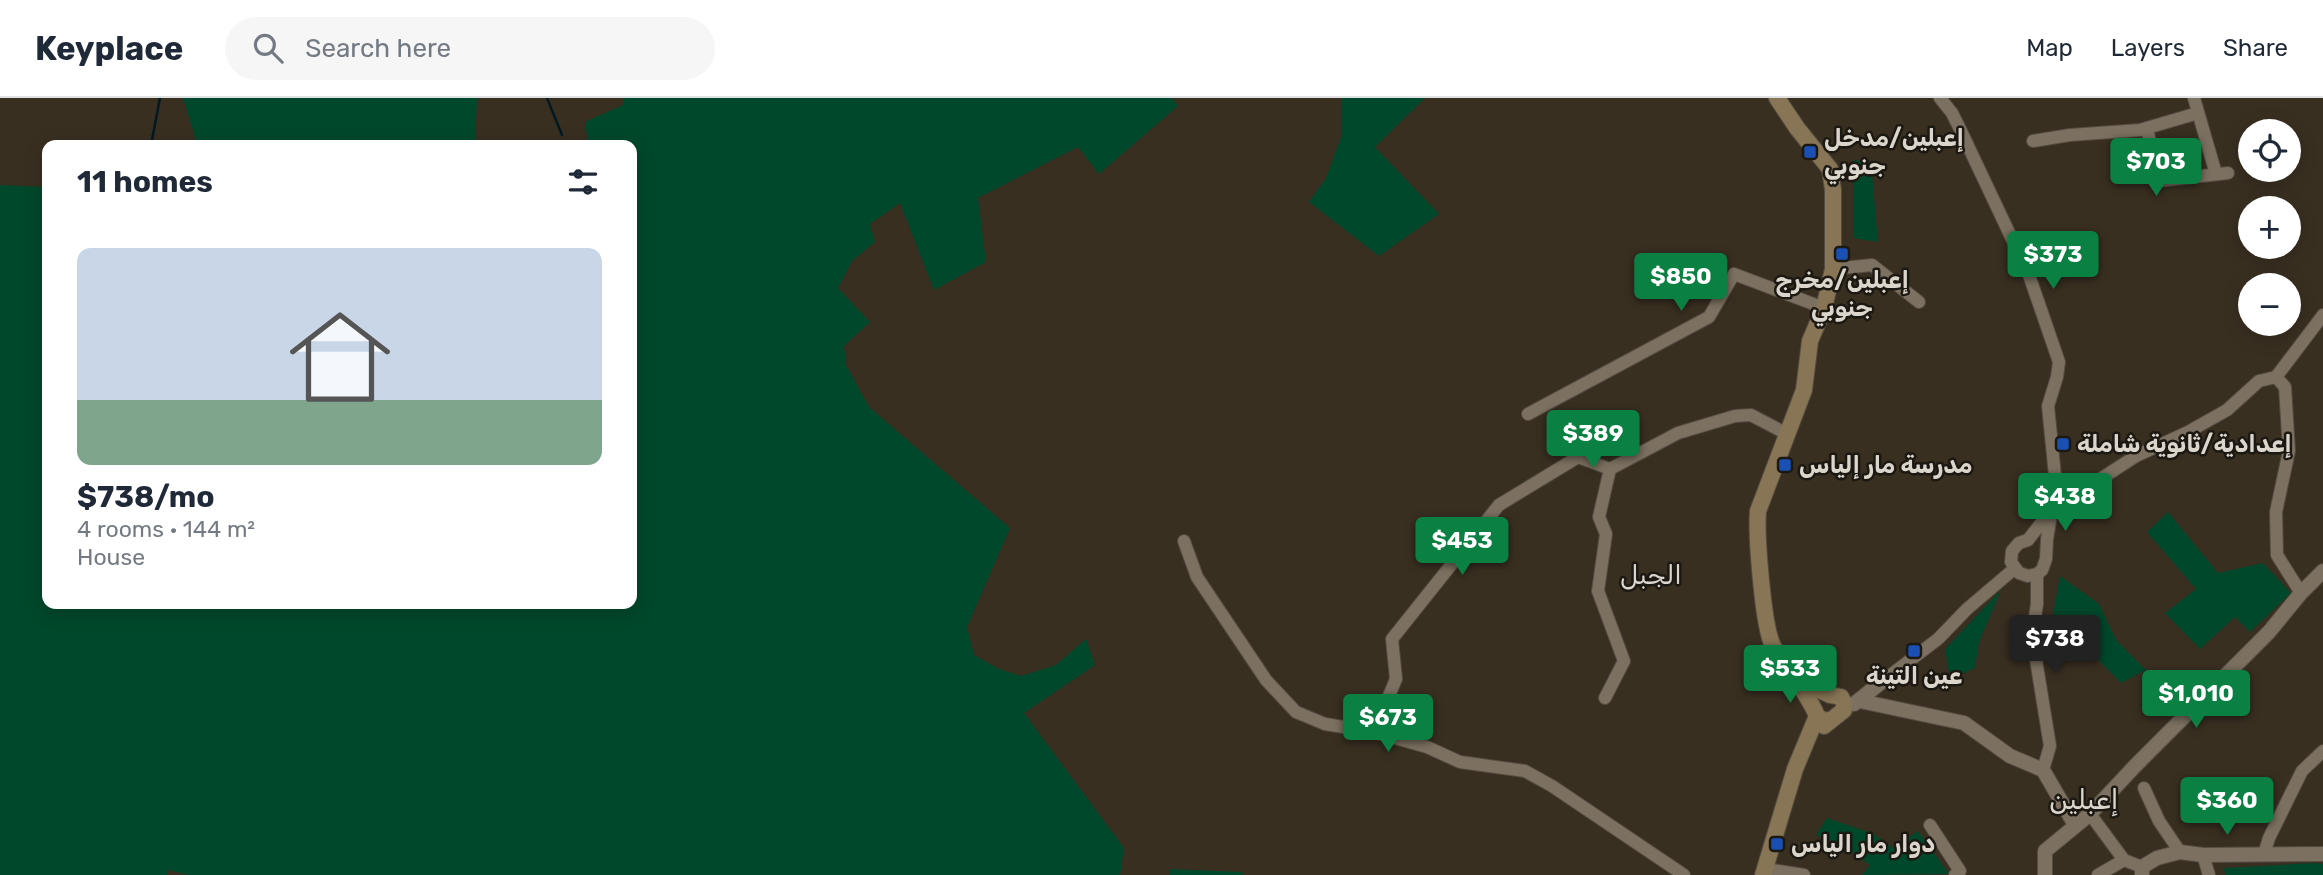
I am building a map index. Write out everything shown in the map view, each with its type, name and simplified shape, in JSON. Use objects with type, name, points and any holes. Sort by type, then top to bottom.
[{"type":"main road","points":[[1777,98],[1830,169],[1833,190],[1833,269],[1824,308],[1810,341],[1804,390],[1761,498],[1757,523],[1762,590],[1772,643],[1821,716]]},
{"type":"main road","points":[[1764,872],[1804,744],[1821,716],[1838,701],[1794,678]]},
{"type":"street","points":[[1940,98],[1957,122],[2003,216],[2029,275],[2059,362],[2048,406],[2056,486],[2045,565],[2037,574],[2037,604],[2032,635],[2050,746],[2043,770]]},
{"type":"street","points":[[2147,128],[2158,181],[2222,173],[2194,98]]},
{"type":"street","points":[[2033,141],[2147,128],[2198,113]]},
{"type":"street","points":[[1833,269],[1872,265],[1919,302]]},
{"type":"street","points":[[1528,414],[1709,317],[1734,274],[1824,308]]},
{"type":"street","points":[[2056,486],[2088,487],[2136,456],[2227,410],[2259,381],[2276,377],[2323,315]]},
{"type":"street","points":[[2276,377],[2285,387],[2289,451],[2276,512],[2277,555],[2301,593]]},
{"type":"street","points":[[1374,732],[1396,679],[1392,639],[1499,505],[1578,457],[1610,469],[1678,433],[1735,416],[1751,415],[1788,435]]},
{"type":"street","points":[[1605,698],[1623,660],[1598,591],[1606,534],[1599,517],[1610,469]]},
{"type":"street","points":[[2037,574],[2024,575],[2014,569],[2011,562],[2012,551],[2019,543],[2028,540],[2052,509]]},
{"type":"street","points":[[2028,540],[2041,545],[2046,555]]},
{"type":"street","points":[[1184,541],[1197,576],[1266,680],[1296,712],[1325,724],[1374,732],[1427,747],[1460,762],[1525,771],[1552,786],[1684,875]]},
{"type":"street","points":[[1860,701],[1938,639],[1967,609],[2014,569]]},
{"type":"street","points":[[2045,875],[2045,851],[2090,814],[2269,632],[2323,571]]},
{"type":"street","points":[[1838,701],[1884,680]]},
{"type":"street","points":[[1838,701],[1860,701],[1964,723],[2010,756],[2043,770],[2075,825]]},
{"type":"street","points":[[2264,854],[2269,838],[2302,771],[2323,751]]},
{"type":"street","points":[[2144,788],[2159,821],[2179,852]]},
{"type":"street","points":[[2090,814],[2124,860],[2142,871],[2157,858],[2179,852],[2203,855],[2323,854]]},
{"type":"street","points":[[1930,825],[1960,871],[1955,875]]},
{"type":"street","points":[[2203,855],[2209,875]]},
{"type":"street","points":[[2098,875],[2124,860]]},
{"type":"street","points":[[1764,872],[1804,875]]},
{"type":"green space","points":[[183,98],[477,98],[475,140],[196,140]]},
{"type":"green space","points":[[624,98],[1172,98],[1178,106],[1099,174],[1078,147],[978,198],[986,262],[934,290],[900,203],[870,224],[875,242],[852,261],[838,288],[870,322],[844,346],[846,365],[869,407],[1010,528],[967,627],[974,655],[999,669],[1021,676],[1056,665],[1086,639],[1095,665],[1024,713],[1124,848],[1120,875],[189,875],[168,870],[168,875],[0,875],[0,185],[42,187],[42,609],[637,609],[637,140],[587,140],[585,122],[623,105]]},
{"type":"green space","points":[[1341,98],[1425,98],[1375,147],[1439,214],[1379,256],[1309,202],[1326,178],[1341,137]]},
{"type":"green space","points":[[1854,160],[1871,163],[1878,242],[1853,238]]},
{"type":"green space","points":[[2168,512],[2218,573],[2263,563],[2291,593],[2250,632],[2235,617],[2200,649],[2165,613],[2196,589],[2147,532]]},
{"type":"green space","points":[[2060,576],[2099,604],[2116,640],[2146,670],[2121,683],[2053,614]]},
{"type":"green space","points":[[2001,590],[1979,642],[1975,668],[1950,679],[1945,649]]},
{"type":"green space","points":[[1827,818],[1874,834],[1893,848],[1918,831],[1949,874],[1862,875],[1870,865],[1843,845],[1816,835]]},
{"type":"green space","points":[[2323,864],[2323,875],[2225,875],[2224,868]]},
{"type":"green space","points":[[1169,869],[1243,872],[1242,875],[1169,875]]},
{"type":"waterway","points":[[152,140],[160,98]]},
{"type":"waterway","points":[[547,98],[562,135]]},
{"type":"place","name":"إعبلين/مدخل جنوبي","points":[[1810,152]]},
{"type":"place","name":"إعبلين/مخرج جنوبي","points":[[1842,254]]},
{"type":"place","name":"إعدادية/ثانوية شاملة","points":[[2063,444]]},
{"type":"place","name":"مدرسة مار إلياس","points":[[1785,465]]},
{"type":"place","name":"عين التينة","points":[[1914,651]]},
{"type":"place","name":"دوار مار الياس","points":[[1777,844]]},
{"type":"district","name":"الجبل","points":[[1651,575]]},
{"type":"district","name":"إعبلين","points":[[2084,799]]}]
